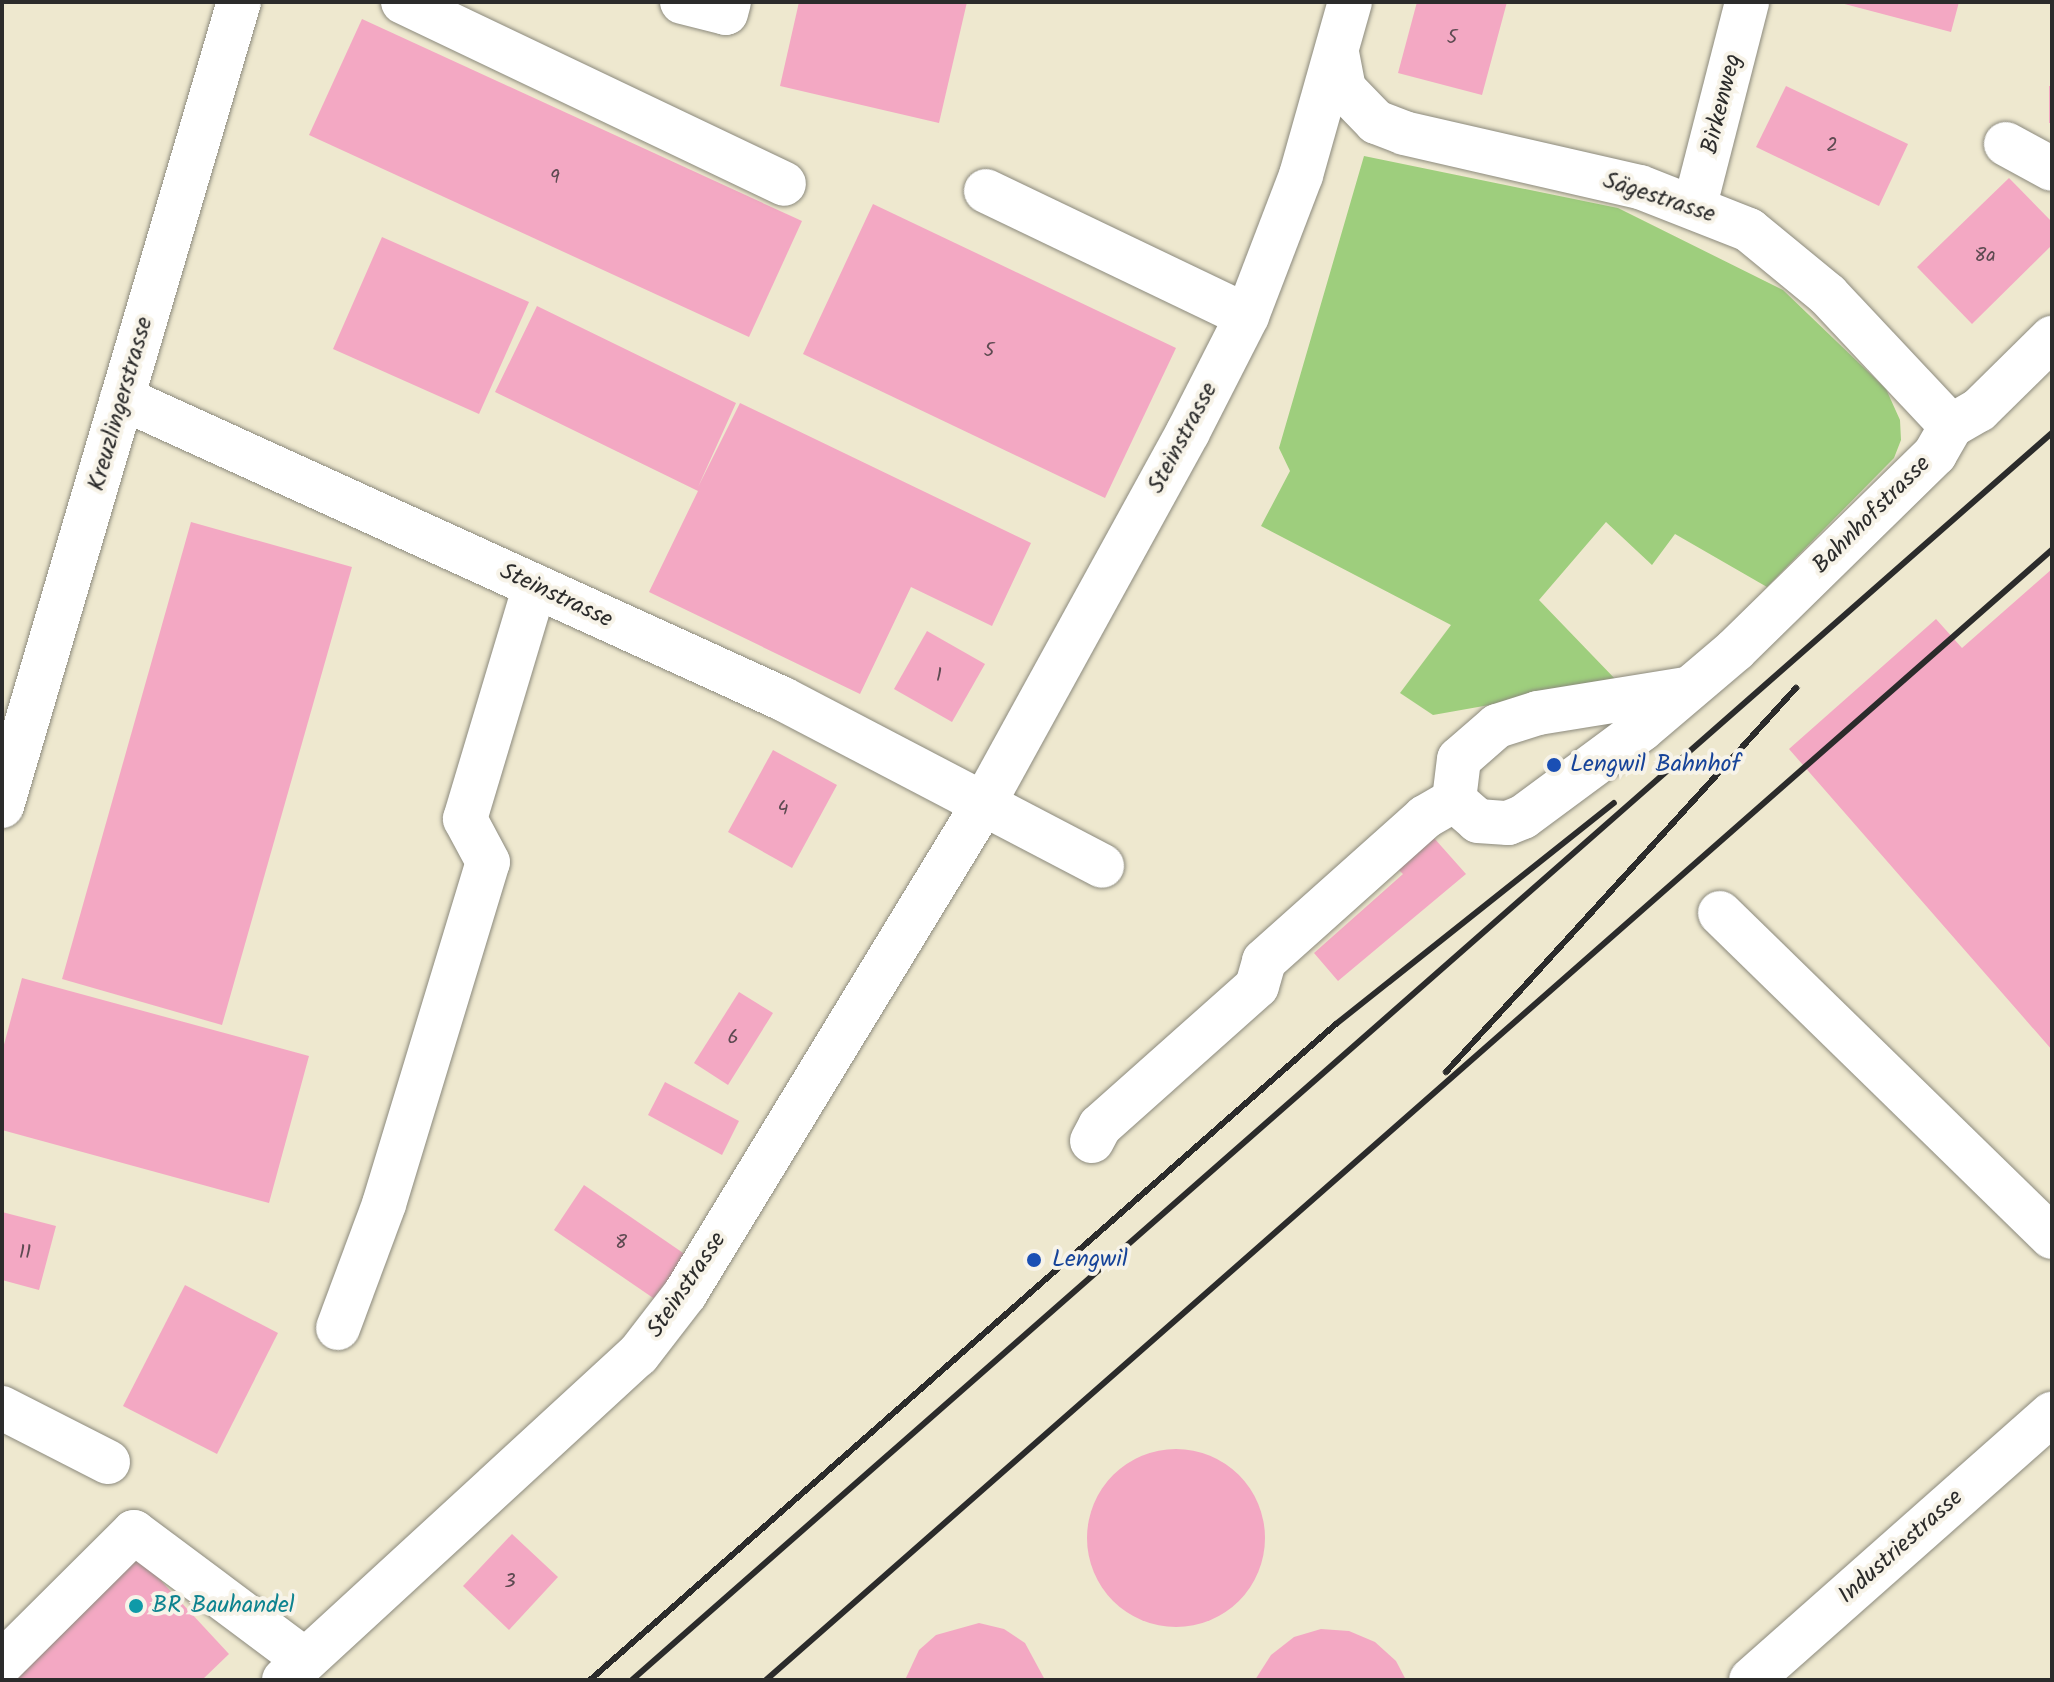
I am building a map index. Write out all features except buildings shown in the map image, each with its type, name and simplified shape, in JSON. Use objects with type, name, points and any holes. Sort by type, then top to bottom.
[{"type":"street","name":"Kreuzlingerstrasse","points":[[2,806],[239,2]]},
{"type":"street","points":[[403,2],[784,184]]},
{"type":"street","points":[[682,2],[726,13],[729,2]]},
{"type":"street","name":"Steinstrasse","points":[[295,1670],[584,1406],[669,1318],[984,803],[1247,316],[1301,175],[1350,2]]},
{"type":"street","name":"Birkenweg","points":[[1695,205],[1747,2]]},
{"type":"street","name":"Sägestrasse","points":[[1337,53],[1344,89],[1376,122],[1695,205],[1749,230],[1828,295],[1951,426]]},
{"type":"street","points":[[2006,144],[2052,169]]},
{"type":"street","points":[[986,191],[1247,316]]},
{"type":"street","name":"Bahnhofstrasse","points":[[1454,800],[1478,821],[1508,823],[1523,817],[1642,729],[1735,650],[1935,454],[1951,426],[1979,410],[2052,338]]},
{"type":"street","name":"Steinstrasse","points":[[122,398],[783,699],[984,803]]},
{"type":"street","points":[[338,1328],[384,1204],[488,862],[465,819],[535,586]]},
{"type":"street","points":[[1092,1141],[1100,1126],[1257,986],[1264,961],[1425,817],[1454,800],[1459,759],[1497,726],[1538,713],[1686,689]]},
{"type":"street","points":[[984,803],[1102,866]]},
{"type":"street","points":[[1720,913],[2052,1237]]},
{"type":"street","points":[[2,1408],[108,1462]]},
{"type":"street","name":"Industriestrasse","points":[[1751,1680],[2052,1414]]},
{"type":"street","points":[[2,1663],[134,1532],[295,1670]]},
{"type":"green space","points":[[1364,156],[1618,208],[1783,290],[1886,389],[1900,420],[1901,440],[1894,458],[1767,587],[1675,534],[1652,565],[1606,522],[1539,600],[1618,682],[1433,715],[1400,693],[1451,625],[1261,526],[1290,471],[1279,448]]},
{"type":"railway","points":[[632,1680],[2052,433]]},
{"type":"railway","points":[[766,1680],[2052,550]]},
{"type":"railway","points":[[1446,1072],[1796,688]]},
{"type":"railway","points":[[590,1680],[1336,1024],[1614,803]]},
{"type":"place","name":"Lengwil Bahnhof","points":[[1554,765]]},
{"type":"place","name":"Lengwil","points":[[1034,1260]]},
{"type":"place","name":"BR Bauhandel","points":[[136,1606]]}]
